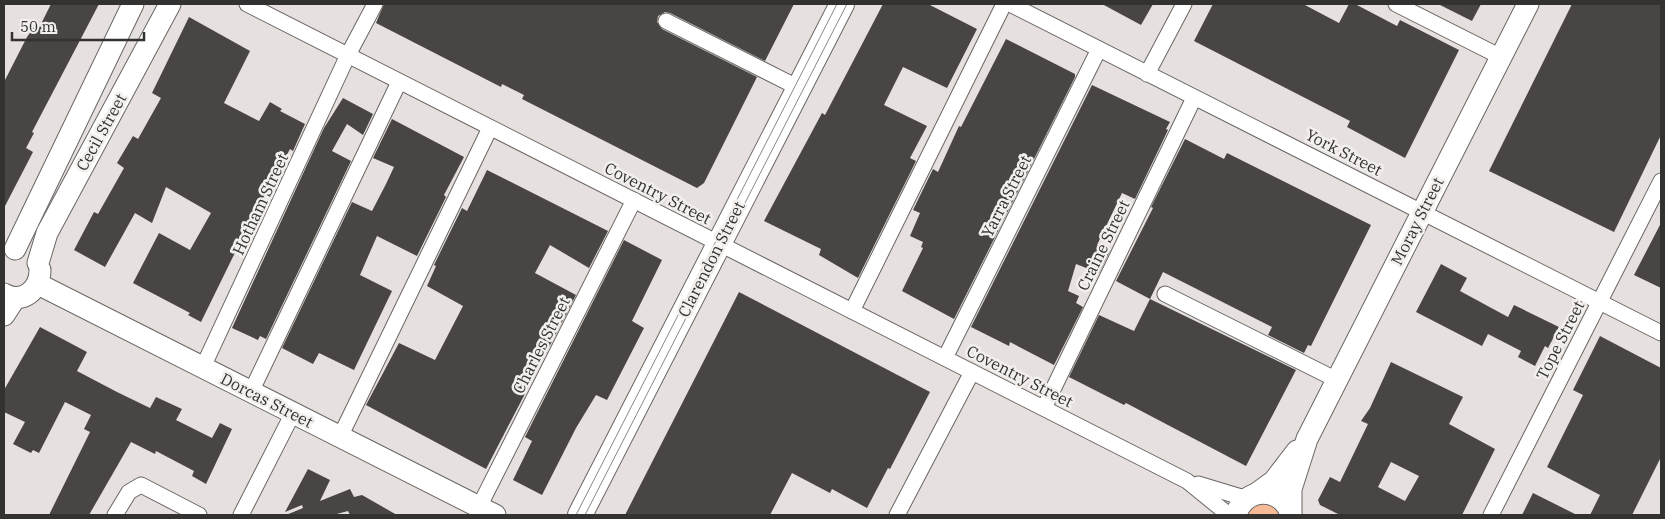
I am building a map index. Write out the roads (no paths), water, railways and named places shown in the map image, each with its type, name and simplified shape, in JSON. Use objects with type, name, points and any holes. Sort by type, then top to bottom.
[{"type":"main road","name":"Clarendon Street","points":[[580,515],[842,4]]},
{"type":"street","name":"Cecil Street","points":[[9,251],[133,4]]},
{"type":"street","name":"Cecil Street","points":[[38,273],[46,233],[170,4]]},
{"type":"street","name":"Coventry Street","points":[[248,4],[1187,481],[1238,497],[1254,495]]},
{"type":"street","name":"Hotham Street","points":[[203,367],[348,55],[375,4]]},
{"type":"street","points":[[852,311],[1004,4]]},
{"type":"street","name":"York Street","points":[[1010,4],[1661,333]]},
{"type":"street","points":[[1147,74],[1184,4]]},
{"type":"street","points":[[1396,4],[1501,58]]},
{"type":"street","name":"Moray Street","points":[[1291,515],[1290,492],[1307,439],[1421,211],[1528,4]]},
{"type":"street","points":[[666,21],[798,88]]},
{"type":"street","name":"Yarra Street","points":[[945,358],[1099,49]]},
{"type":"street","points":[[251,392],[399,82]]},
{"type":"street","name":"Craine Street","points":[[1044,408],[1194,98]]},
{"type":"street","points":[[340,437],[490,128]]},
{"type":"street","name":"Tope Street","points":[[1492,515],[1661,181]]},
{"type":"street","name":"Charles Street","points":[[487,511],[634,200]]},
{"type":"street","name":"Dorcas Street","points":[[9,251],[28,252],[38,273],[203,367],[487,511]]},
{"type":"street","points":[[8,302],[29,294],[38,273]]},
{"type":"street","points":[[1165,294],[1337,380]]},
{"type":"street","points":[[897,515],[972,372]]},
{"type":"street","points":[[242,515],[293,413]]},
{"type":"street","name":"Moray Street","points":[[1236,515],[1241,505],[1274,480],[1307,439]]},
{"type":"street","name":"Coventry Street","points":[[1187,481],[1229,515]]},
{"type":"street","points":[[115,515],[129,492],[140,485],[199,515]]},
{"type":"street","points":[[1254,495],[1266,493],[1276,496],[1284,502],[1291,515]]},
{"type":"tram line","points":[[576,515],[837,4]]},
{"type":"tram line","points":[[585,515],[847,4]]}]
